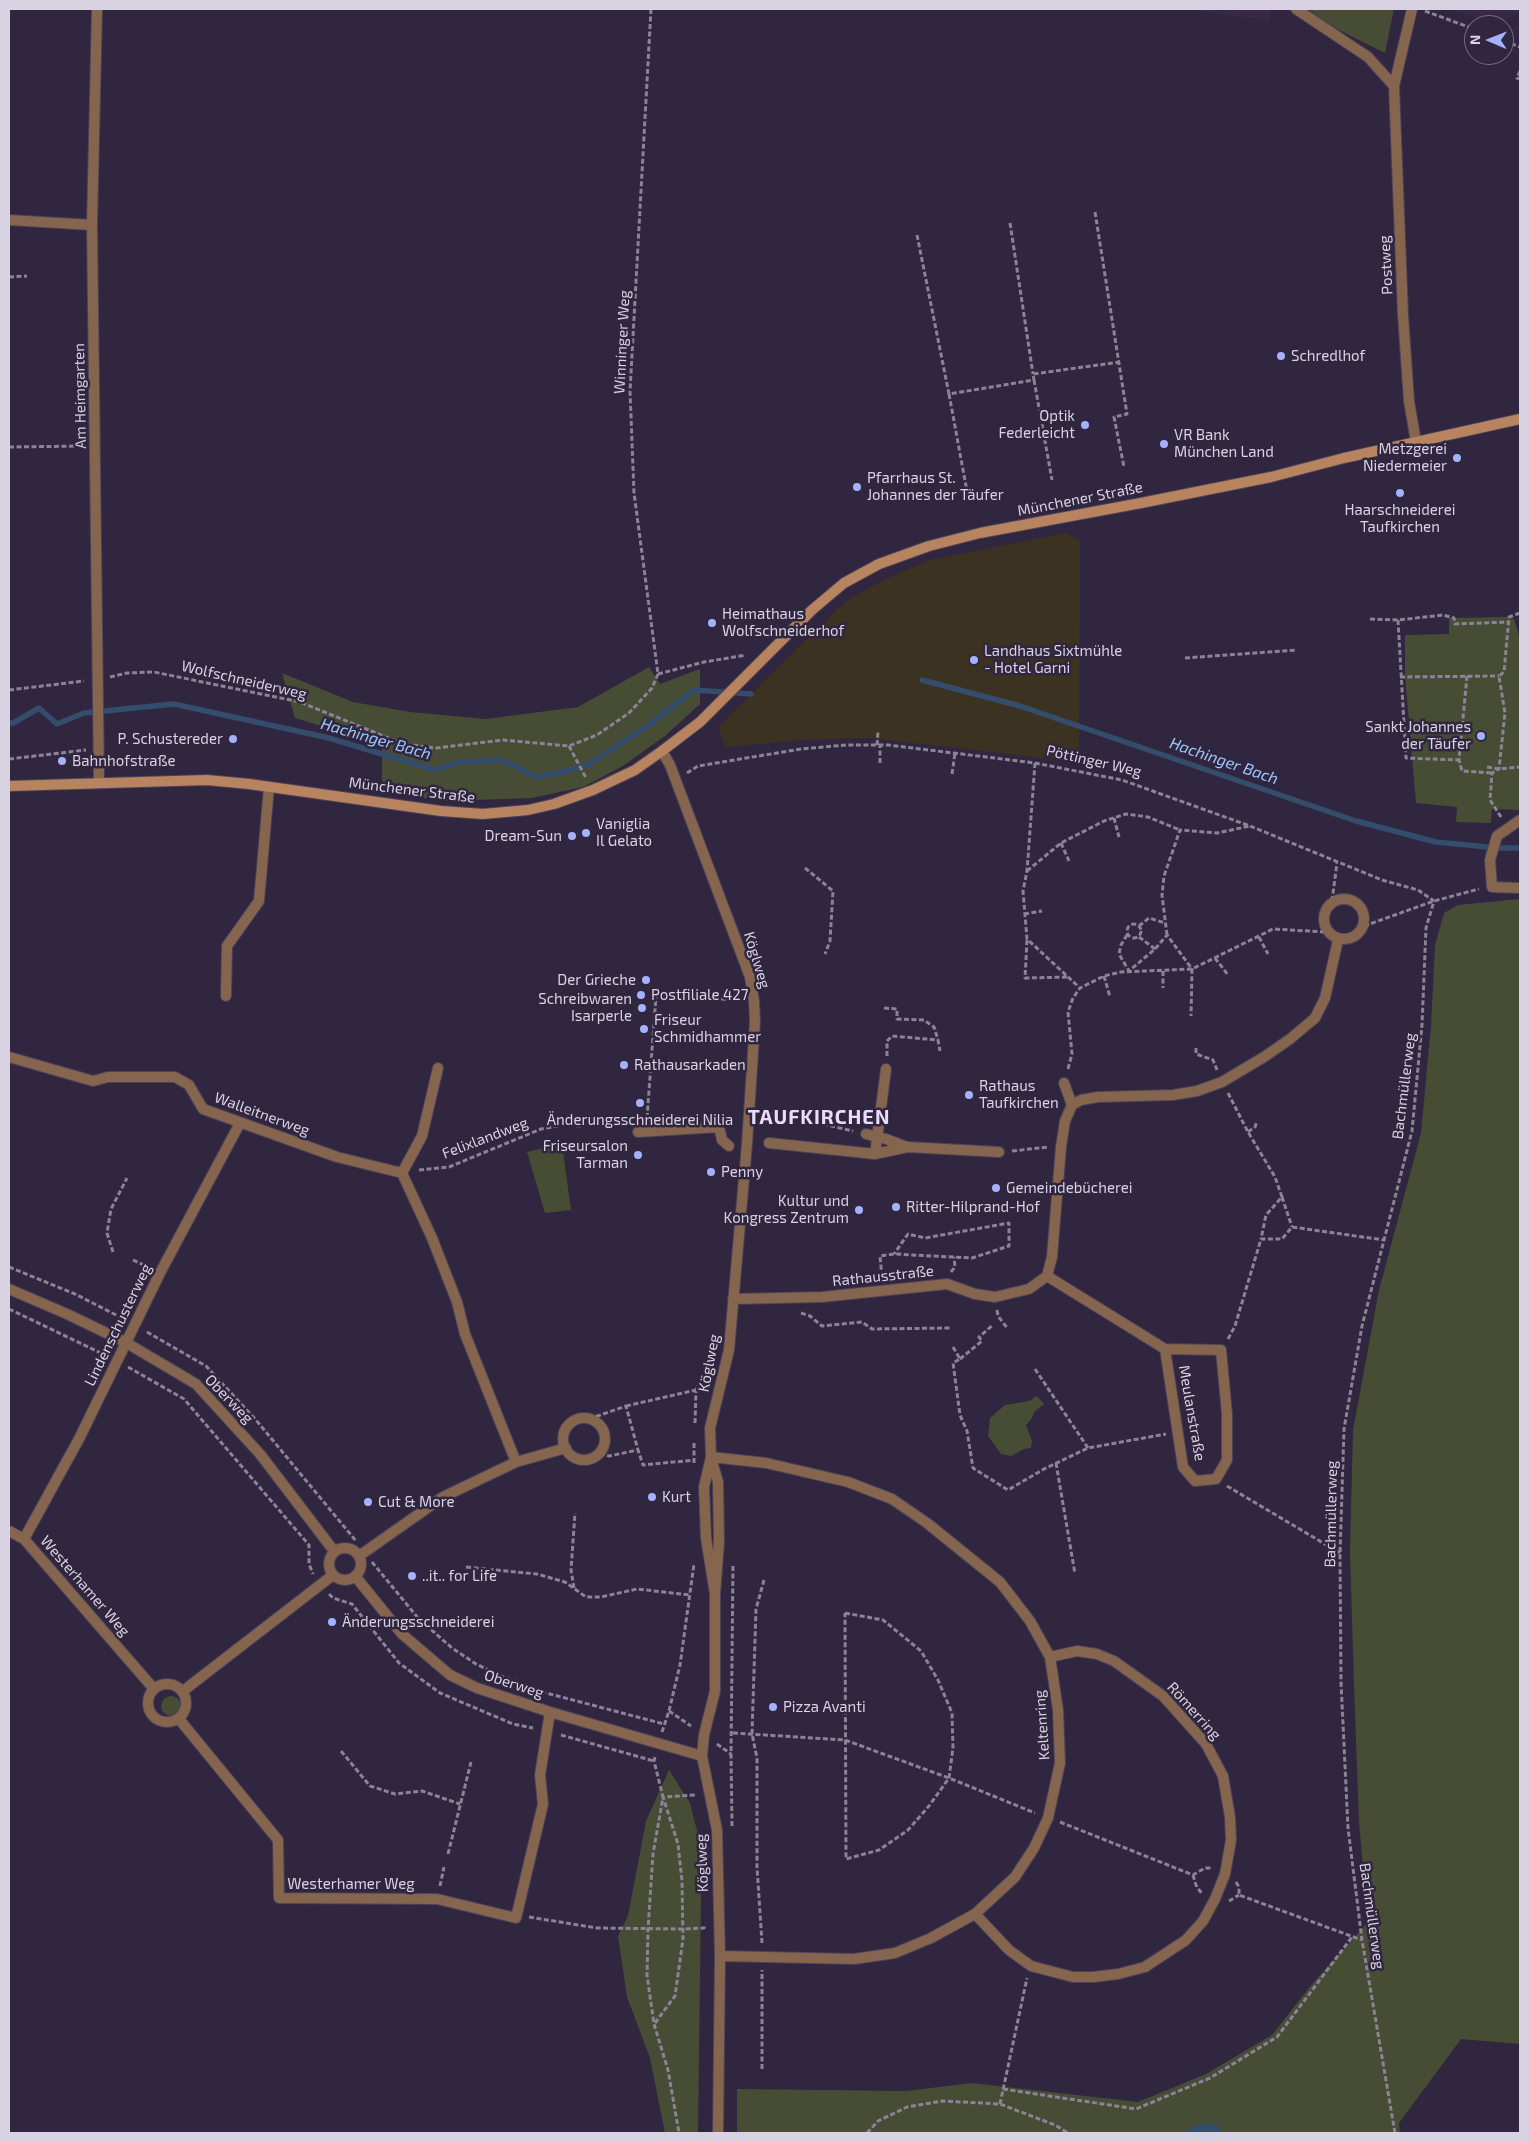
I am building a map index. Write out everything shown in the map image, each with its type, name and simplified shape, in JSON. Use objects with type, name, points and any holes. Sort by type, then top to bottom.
[{"type":"main road","name":"Münchener Straße","points":[[9,786],[207,780],[441,811],[483,814],[554,804],[593,790],[635,770],[662,751],[700,722],[812,610],[844,583],[879,564],[929,546],[980,532],[1141,503],[1271,476],[1520,419]]},
{"type":"street","name":"Am Heimgarten","points":[[97,9],[92,225],[100,721],[99,782]]},
{"type":"street","points":[[1296,9],[1368,57],[1394,86]]},
{"type":"street","name":"Postweg","points":[[1412,9],[1394,86],[1403,315],[1409,401],[1416,442]]},
{"type":"street","points":[[9,220],[92,225]]},
{"type":"street","name":"Köglweg","points":[[662,751],[676,781],[750,977],[754,1001],[747,1144],[729,1350],[710,1428],[711,1457],[718,1482],[719,1542],[715,1594],[716,1691],[704,1735],[702,1756],[716,1830],[720,1956],[718,2133]]},
{"type":"street","points":[[226,996],[227,946],[259,901],[269,787]]},
{"type":"street","points":[[1520,820],[1497,836],[1490,860],[1492,887],[1520,888]]},
{"type":"street","points":[[1348,898],[1362,908],[1364,926],[1354,938],[1338,940],[1326,932],[1323,915],[1332,901],[1348,898]]},
{"type":"street","points":[[1047,1276],[1052,1257],[1065,1121],[1072,1105],[1081,1100],[1098,1097],[1173,1096],[1197,1091],[1222,1082],[1264,1057],[1290,1039],[1314,1018],[1325,998],[1338,940]]},
{"type":"street","name":"Walleitnerweg","points":[[9,1057],[93,1081],[108,1077],[174,1077],[189,1085],[203,1109],[337,1157],[402,1173]]},
{"type":"street","points":[[875,1154],[886,1064]]},
{"type":"street","points":[[438,1068],[422,1136],[402,1173],[432,1238],[457,1302],[465,1334],[516,1462]]},
{"type":"street","points":[[1064,1083],[1072,1105]]},
{"type":"street","name":"Lindenschusterweg","points":[[24,1539],[80,1437],[125,1342],[240,1123]]},
{"type":"street","points":[[642,1132],[719,1127],[722,1140],[729,1146]]},
{"type":"street","points":[[866,1134],[908,1147]]},
{"type":"street","points":[[769,1143],[875,1154],[908,1147],[999,1152]]},
{"type":"street","name":"Rathausstraße","points":[[733,1299],[822,1297],[947,1284],[975,1294],[995,1297],[1028,1289],[1047,1276]]},
{"type":"street","name":"Meulanstraße","points":[[1047,1276],[1165,1349],[1221,1350],[1227,1414],[1226,1460],[1216,1479],[1195,1481],[1183,1467],[1165,1349]]},
{"type":"street","name":"Oberweg","points":[[9,1289],[125,1342],[196,1384],[260,1454],[334,1551]]},
{"type":"street","points":[[589,1419],[594,1421],[603,1430],[604,1442],[600,1453],[588,1460],[581,1460],[575,1458],[563,1442],[566,1429],[576,1420],[589,1419]]},
{"type":"street","points":[[362,1554],[443,1498],[516,1462],[566,1448]]},
{"type":"street","name":"Keltenring","points":[[711,1457],[766,1463],[848,1482],[892,1499],[927,1523],[1000,1582],[1030,1621],[1050,1656],[1058,1710],[1060,1763],[1048,1818],[1034,1848],[1015,1877],[975,1914],[931,1938],[895,1953],[854,1959],[720,1956]]},
{"type":"street","name":"Westerhamer Weg","points":[[9,1531],[24,1539],[154,1689]]},
{"type":"street","points":[[348,1547],[362,1554],[362,1564],[355,1576],[346,1580],[333,1575],[329,1560],[334,1551],[348,1547]]},
{"type":"street","points":[[183,1691],[333,1575]]},
{"type":"street","name":"Oberweg","points":[[355,1576],[402,1634],[450,1675],[477,1688],[550,1712],[702,1756]]},
{"type":"street","name":"Römerring","points":[[975,1914],[1009,1950],[1031,1966],[1073,1977],[1118,1974],[1145,1967],[1186,1940],[1203,1921],[1215,1900],[1225,1874],[1231,1840],[1230,1817],[1223,1776],[1206,1744],[1162,1696],[1114,1661],[1097,1654],[1077,1652],[1050,1656]]},
{"type":"street","points":[[166,1684],[178,1687],[183,1691],[186,1709],[179,1719],[166,1723],[154,1718],[148,1707],[150,1694],[154,1689],[166,1684]]},
{"type":"street","points":[[516,1918],[543,1804],[540,1775],[550,1712]]},
{"type":"street","name":"Westerhamer Weg","points":[[179,1719],[278,1840],[279,1898],[437,1899],[516,1918]]},
{"type":"path","name":"Winninger Weg","points":[[651,9],[630,391],[634,493],[658,674]]},
{"type":"path","points":[[1420,9],[1464,25]]},
{"type":"path","points":[[1520,71],[1517,78],[1520,79]]},
{"type":"path","points":[[1095,212],[1127,414],[1114,417],[1124,467]]},
{"type":"path","points":[[1010,222],[1033,374],[1052,480]]},
{"type":"path","points":[[917,235],[966,486],[973,494]]},
{"type":"path","points":[[9,277],[27,276]]},
{"type":"path","points":[[1033,374],[1120,362]]},
{"type":"path","points":[[949,394],[1034,380]]},
{"type":"path","points":[[9,447],[73,445]]},
{"type":"path","points":[[1400,677],[1499,676],[1504,672],[1509,616],[1520,613]]},
{"type":"path","points":[[1370,620],[1398,620],[1443,615],[1454,618],[1456,624],[1508,622]]},
{"type":"path","points":[[1398,620],[1406,758],[1459,760]]},
{"type":"path","points":[[1185,658],[1297,650]]},
{"type":"path","points":[[658,674],[738,656],[767,655]]},
{"type":"path","name":"Wolfschneiderweg","points":[[9,690],[98,679],[127,673],[154,672],[300,702],[403,744],[436,748],[503,740],[569,746],[597,735],[629,713],[652,688],[658,674]]},
{"type":"path","points":[[1467,676],[1459,760],[1462,771],[1492,773],[1499,769]]},
{"type":"path","points":[[1499,676],[1505,712],[1499,769]]},
{"type":"path","points":[[878,732],[880,763]]},
{"type":"path","name":"Pöttinger Weg","points":[[676,781],[698,766],[801,749],[879,745],[1036,763],[1122,780],[1250,826],[1382,880],[1418,890],[1434,900]]},
{"type":"path","points":[[569,746],[583,774]]},
{"type":"path","points":[[9,759],[99,749]]},
{"type":"path","points":[[952,774],[955,753]]},
{"type":"path","points":[[1036,763],[1027,871],[1023,892],[1027,939],[1025,978],[1070,977]]},
{"type":"path","points":[[1487,767],[1499,769],[1520,767]]},
{"type":"path","points":[[1492,773],[1490,800],[1509,827]]},
{"type":"path","points":[[1027,871],[1061,843],[1126,814],[1148,816],[1180,830],[1217,833],[1250,826]]},
{"type":"path","points":[[1114,818],[1119,837]]},
{"type":"path","points":[[1180,830],[1164,876],[1162,895],[1167,935],[1192,969],[1191,1016]]},
{"type":"path","points":[[1061,843],[1069,861]]},
{"type":"path","points":[[1332,901],[1337,863]]},
{"type":"path","points":[[805,868],[833,891],[830,942],[826,954]]},
{"type":"path","points":[[1364,926],[1434,900],[1466,891],[1492,887]]},
{"type":"path","name":"Bachmüllerweg","points":[[1395,2133],[1362,1940],[1348,1828],[1342,1682],[1340,1554],[1344,1429],[1362,1326],[1412,1131],[1422,1025],[1426,928],[1434,900]]},
{"type":"path","points":[[1024,914],[1042,911]]},
{"type":"path","points":[[1139,926],[1149,918],[1165,923]]},
{"type":"path","points":[[1129,971],[1119,954],[1120,945],[1127,935],[1127,927],[1135,924],[1139,926]]},
{"type":"path","points":[[1139,926],[1141,929],[1139,937]]},
{"type":"path","points":[[1064,1083],[1072,1054],[1068,1012],[1073,998],[1080,988],[1104,976],[1129,971],[1192,969],[1273,929],[1326,932]]},
{"type":"path","points":[[1127,935],[1130,938],[1139,937],[1154,949]]},
{"type":"path","points":[[1129,971],[1167,935]]},
{"type":"path","points":[[1259,937],[1268,954]]},
{"type":"path","points":[[1027,939],[1080,988]]},
{"type":"path","points":[[1215,958],[1228,975]]},
{"type":"path","points":[[1163,971],[1163,988]]},
{"type":"path","points":[[1104,976],[1110,997]]},
{"type":"path","points":[[642,1132],[656,996],[754,1001]]},
{"type":"path","points":[[884,1008],[897,1009],[897,1019],[924,1020],[934,1027],[940,1051]]},
{"type":"path","points":[[886,1064],[887,1041],[892,1036],[938,1040]]},
{"type":"path","points":[[1196,1048],[1196,1054],[1213,1060],[1222,1082],[1248,1132],[1275,1177],[1292,1227]]},
{"type":"path","points":[[764,1113],[783,1115],[866,1134]]},
{"type":"path","points":[[1248,1132],[1255,1127],[1257,1121]]},
{"type":"path","name":"Felixlandweg","points":[[402,1173],[449,1167],[541,1129],[583,1126]]},
{"type":"path","points":[[999,1152],[1050,1146]]},
{"type":"path","points":[[114,1252],[107,1233],[111,1209],[127,1178]]},
{"type":"path","points":[[1233,1332],[1261,1239],[1266,1215],[1282,1197]]},
{"type":"path","points":[[882,1274],[880,1256],[894,1254],[972,1258],[1009,1246],[1009,1223],[925,1238],[908,1234],[894,1254]]},
{"type":"path","points":[[1292,1227],[1384,1240]]},
{"type":"path","points":[[1261,1239],[1282,1239],[1292,1227]]},
{"type":"path","points":[[953,1270],[955,1267],[954,1257]]},
{"type":"path","points":[[9,1267],[75,1294],[206,1366],[256,1420],[362,1554],[418,1618],[452,1648],[476,1664],[501,1676],[550,1694],[664,1724]]},
{"type":"path","points":[[995,1297],[998,1316],[1008,1329]]},
{"type":"path","points":[[796,1311],[810,1316],[822,1326],[862,1322],[872,1329],[951,1328]]},
{"type":"path","points":[[993,1325],[979,1337],[982,1341],[953,1363],[960,1415],[967,1432],[974,1468],[1008,1490],[1056,1463],[1088,1448],[1178,1432]]},
{"type":"path","points":[[953,1347],[960,1358]]},
{"type":"path","points":[[1035,1369],[1088,1448]]},
{"type":"path","points":[[589,1419],[626,1406],[696,1390],[719,1392]]},
{"type":"path","points":[[626,1406],[643,1465],[694,1460]]},
{"type":"path","points":[[600,1453],[609,1456],[638,1450]]},
{"type":"path","points":[[1056,1463],[1076,1574]]},
{"type":"path","points":[[1216,1479],[1340,1554]]},
{"type":"path","points":[[574,1589],[571,1570],[575,1513]]},
{"type":"path","points":[[732,1830],[731,1754],[734,1556]]},
{"type":"path","points":[[466,1567],[537,1574],[565,1582],[586,1597],[601,1597],[637,1589],[690,1595]]},
{"type":"path","points":[[762,2069],[762,1957],[757,1867],[757,1758],[752,1734],[756,1609],[764,1580]]},
{"type":"path","points":[[845,1613],[883,1620],[921,1651],[938,1680],[952,1713],[953,1748],[949,1778],[929,1806],[908,1830],[879,1850],[846,1859],[845,1740],[845,1613]]},
{"type":"path","points":[[732,1733],[845,1740],[1024,1808]]},
{"type":"path","points":[[718,1744],[731,1754]]},
{"type":"path","points":[[341,1751],[370,1786],[396,1794],[422,1791],[460,1804]]},
{"type":"path","points":[[654,1761],[678,1844],[682,1881],[683,1929],[682,1960],[675,1996],[654,2024]]},
{"type":"path","points":[[448,1854],[470,1762]]},
{"type":"path","points":[[663,1797],[732,1791]]},
{"type":"path","points":[[663,1797],[653,1854],[647,1975],[654,2024],[668,2070],[679,2133]]},
{"type":"path","points":[[1070,1826],[1193,1875]]},
{"type":"path","points":[[1193,1875],[1205,1868],[1214,1868]]},
{"type":"path","points":[[1193,1875],[1196,1885],[1203,1894]]},
{"type":"path","points":[[1226,1902],[1234,1900],[1239,1895],[1239,1887],[1234,1880]]},
{"type":"path","points":[[1239,1895],[1362,1940]]},
{"type":"path","points":[[516,1918],[532,1917],[597,1928],[683,1929],[704,1928],[705,1916],[719,1916]]},
{"type":"path","points":[[1003,2089],[1136,2109],[1210,2078],[1277,2037],[1352,1937]]},
{"type":"path","points":[[1000,2104],[1027,1978]]},
{"type":"path","points":[[867,2133],[878,2122],[907,2107],[942,2101],[1000,2104],[1055,2125],[1068,2133]]},
{"type":"shaded area","points":[[1187,9],[1269,9],[1271,11],[1270,21]]},
{"type":"shaded area","points":[[1449,9],[1520,9],[1514,15],[1468,15]]},
{"type":"shaded area","points":[[1066,533],[1080,541],[1079,762],[870,738],[803,740],[726,747],[718,727],[847,600],[886,579],[930,560]]},
{"type":"green space","points":[[1308,9],[1394,9],[1385,53],[1327,24]]},
{"type":"green space","points":[[1509,617],[1514,619],[1520,639],[1520,810],[1492,809],[1491,823],[1456,822],[1457,807],[1416,803],[1405,676],[1405,635],[1449,634],[1449,618]]},
{"type":"green space","points":[[649,667],[660,684],[700,669],[700,704],[665,736],[623,766],[583,787],[532,798],[446,801],[382,792],[382,745],[295,718],[282,673],[353,702],[410,712],[486,719],[578,707]]},
{"type":"green space","points":[[1520,899],[1520,2044],[1461,2039],[1399,2123],[1400,2133],[737,2133],[737,2089],[906,2091],[972,2083],[1138,2102],[1206,2074],[1272,2035],[1312,1984],[1368,1922],[1359,1823],[1354,1685],[1350,1552],[1353,1430],[1379,1290],[1421,1133],[1431,1026],[1435,945],[1444,913],[1458,905]]},
{"type":"green space","points":[[562,1144],[571,1210],[545,1213],[527,1152]]},
{"type":"green space","points":[[1037,1396],[1044,1404],[1034,1412],[1026,1425],[1032,1441],[1031,1448],[1024,1449],[1011,1456],[1001,1454],[988,1436],[990,1418],[1005,1405],[1029,1401]]},
{"type":"green space","points":[[167,1696],[175,1696],[181,1702],[181,1710],[175,1716],[167,1716],[161,1710],[161,1702]]},
{"type":"green space","points":[[669,1770],[690,1803],[699,1839],[701,1895],[698,2133],[665,2133],[650,2058],[627,1997],[618,1936],[628,1916],[646,1821]]},
{"type":"water","points":[[1200,2123],[1215,2123],[1222,2133],[1182,2133]]},
{"type":"waterway","name":"Hachinger Bach","points":[[922,680],[1020,706],[1356,821],[1436,842],[1498,848],[1520,848]]},
{"type":"waterway","name":"Hachinger Bach","points":[[9,723],[13,723],[39,708],[57,724],[84,713],[174,704],[329,738],[435,770],[459,762],[502,760],[536,777],[559,773],[589,764],[646,727],[694,690],[751,694]]},
{"type":"place","name":"Schredlhof","points":[[1281,356]]},
{"type":"place","name":"Optik Federleicht","points":[[1085,425]]},
{"type":"place","name":"VR Bank München Land","points":[[1164,444]]},
{"type":"place","name":"Metzgerei Niedermeier","points":[[1457,458]]},
{"type":"place","name":"Pfarrhaus St. Johannes der Täufer","points":[[857,487]]},
{"type":"place","name":"Haarschneiderei Taufkirchen","points":[[1400,493]]},
{"type":"place","name":"Heimathaus Wolfschneiderhof","points":[[712,623]]},
{"type":"place","name":"Landhaus Sixtmühle - Hotel Garni","points":[[974,660]]},
{"type":"place","name":"Sankt Johannes der Täufer","points":[[1481,736]]},
{"type":"place","name":"P. Schustereder","points":[[233,739]]},
{"type":"place","name":"Bahnhofstraße","points":[[62,761]]},
{"type":"place","name":"Vaniglia Il Gelato","points":[[586,833]]},
{"type":"place","name":"Dream-Sun","points":[[572,836]]},
{"type":"place","name":"Der Grieche","points":[[646,980]]},
{"type":"place","name":"Postfiliale 427","points":[[641,995]]},
{"type":"place","name":"Schreibwaren Isarperle","points":[[642,1008]]},
{"type":"place","name":"Friseur Schmidhammer","points":[[644,1029]]},
{"type":"place","name":"Rathausarkaden","points":[[624,1065]]},
{"type":"place","name":"Rathaus Taufkirchen","points":[[969,1095]]},
{"type":"place","name":"Änderungsschneiderei Nilia","points":[[640,1103]]},
{"type":"place","name":"Friseursalon Tarman","points":[[638,1155]]},
{"type":"place","name":"Penny","points":[[711,1172]]},
{"type":"place","name":"Gemeindebücherei","points":[[996,1188]]},
{"type":"place","name":"Ritter-Hilprand-Hof","points":[[896,1207]]},
{"type":"place","name":"Kultur und Kongress Zentrum","points":[[859,1210]]},
{"type":"place","name":"Kurt","points":[[652,1497]]},
{"type":"place","name":"Cut & More","points":[[368,1502]]},
{"type":"place","name":"..it.. for Life","points":[[412,1576]]},
{"type":"place","name":"Änderungsschneiderei","points":[[332,1622]]},
{"type":"place","name":"Pizza Avanti","points":[[773,1707]]},
{"type":"district","name":"TAUFKIRCHEN","points":[[819,1117]]}]
